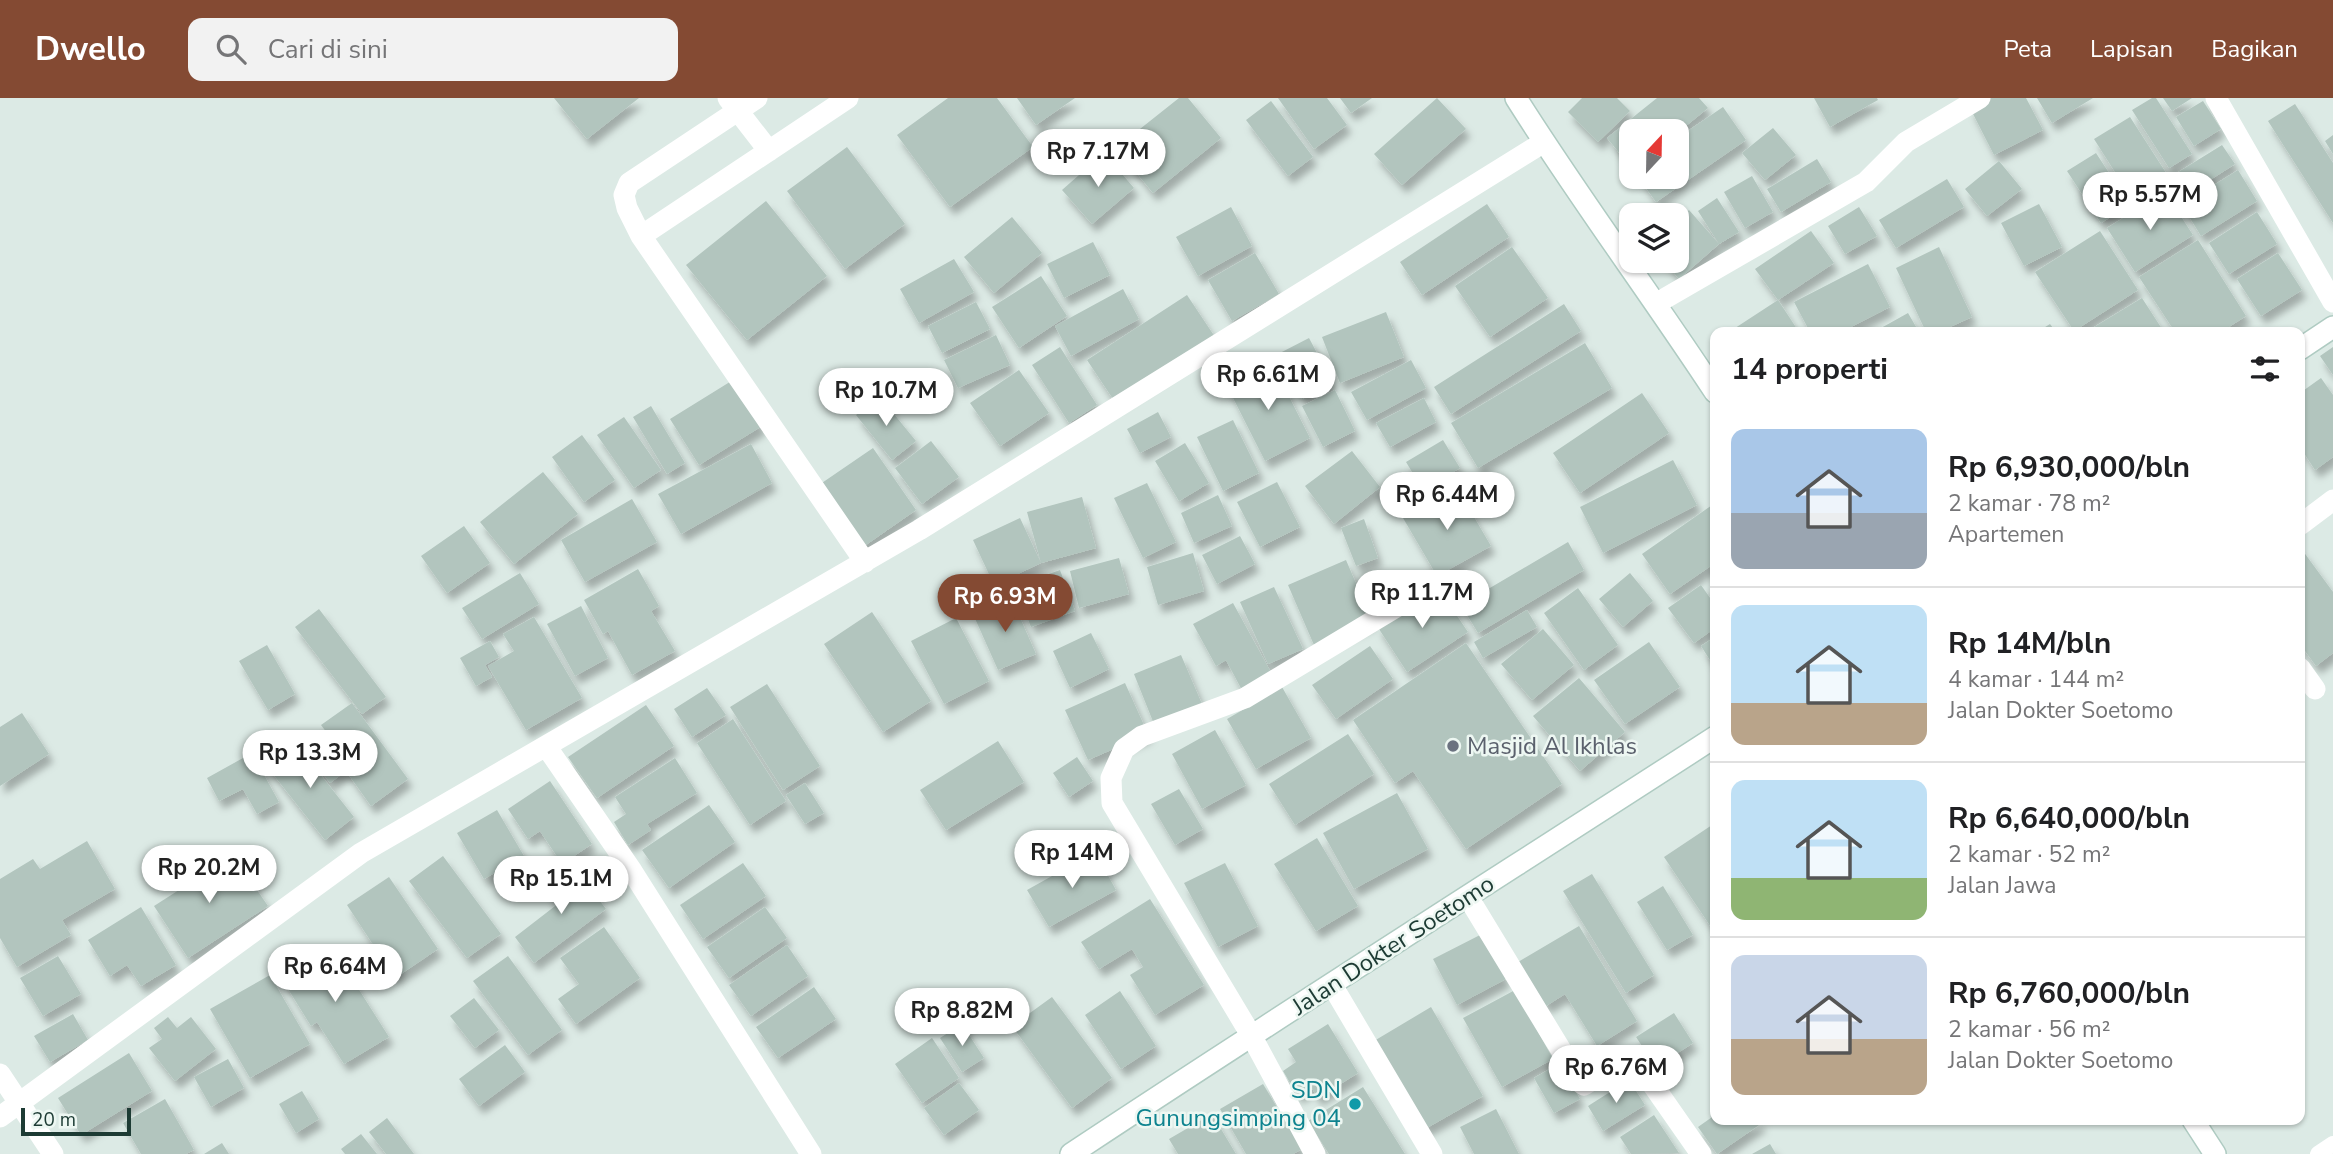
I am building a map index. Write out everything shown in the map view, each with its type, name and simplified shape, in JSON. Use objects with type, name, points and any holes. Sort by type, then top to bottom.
[{"type":"street","points":[[757,98],[734,105],[629,183],[624,195],[627,208],[641,236],[865,562]]},
{"type":"street","points":[[641,236],[848,98]]},
{"type":"street","points":[[1516,98],[1710,384]]},
{"type":"street","points":[[1657,303],[1866,182],[1906,142],[1980,98]]},
{"type":"street","points":[[2217,98],[2333,302]]},
{"type":"street","points":[[734,105],[769,151]]},
{"type":"street","points":[[0,1117],[361,853],[865,562],[1544,142]]},
{"type":"street","points":[[2305,346],[2333,327]]},
{"type":"street","points":[[2305,521],[2333,500]]},
{"type":"street","points":[[1315,1154],[1251,1035],[1112,803],[1111,778],[1124,750],[1142,736],[1245,698],[1423,591]]},
{"type":"street","points":[[2305,675],[2315,690]]},
{"type":"street","name":"Jalan Dokter Soetomo","points":[[1071,1154],[1710,740]]},
{"type":"street","points":[[546,746],[632,871],[811,1154]]},
{"type":"street","points":[[1468,897],[1581,1083],[1584,1085],[1629,1057],[1634,1058],[1701,1154]]},
{"type":"street","points":[[1332,985],[1432,1154]]},
{"type":"street","points":[[0,1074],[53,1154]]},
{"type":"street","points":[[2196,1125],[2215,1154]]},
{"type":"lane","points":[[2318,1154],[2333,1144]]},
{"type":"building","points":[[554,98],[639,98],[587,139]]},
{"type":"building","points":[[948,98],[997,98],[1033,147],[950,207],[897,135]]},
{"type":"building","points":[[1017,98],[1075,98],[1036,125]]},
{"type":"building","points":[[1179,98],[1188,98],[1221,138],[1153,193],[1116,148]]},
{"type":"building","points":[[1278,98],[1327,98],[1347,125],[1314,149]]},
{"type":"building","points":[[1340,98],[1372,98],[1351,113]]},
{"type":"building","points":[[1437,98],[1466,129],[1402,185],[1374,154]]},
{"type":"building","points":[[1582,98],[1617,98],[1630,111],[1598,142],[1568,112]]},
{"type":"building","points":[[1657,98],[1699,98],[1708,108],[1689,123],[1689,119],[1631,119]]},
{"type":"building","points":[[1814,98],[1877,98],[1878,100],[1830,127]]},
{"type":"building","points":[[1990,98],[2026,98],[2043,130],[1994,155],[1970,108]]},
{"type":"building","points":[[2037,98],[2093,98],[2052,123]]},
{"type":"building","points":[[2156,98],[2192,154],[2169,168],[2132,110]]},
{"type":"building","points":[[2163,98],[2192,98],[2172,111]]},
{"type":"building","points":[[1271,101],[1313,157],[1288,176],[1246,120]]},
{"type":"building","points":[[2203,101],[2221,129],[2194,146],[2176,117]]},
{"type":"building","points":[[2295,104],[2333,163],[2333,223],[2268,121]]},
{"type":"building","points":[[1723,107],[1746,140],[1689,179],[1689,130]]},
{"type":"building","points":[[2130,117],[2170,179],[2134,202],[2094,139]]},
{"type":"building","points":[[1619,128],[1619,152],[1607,138]]},
{"type":"building","points":[[1773,128],[1796,155],[1765,180],[1742,153]]},
{"type":"building","points":[[2333,135],[2333,154],[2325,141]]},
{"type":"building","points":[[2222,145],[2235,164],[2185,196],[2172,176]]},
{"type":"building","points":[[847,147],[905,224],[845,269],[787,191]]},
{"type":"building","points":[[1104,153],[1134,188],[1092,224],[1062,190]]},
{"type":"building","points":[[2096,153],[2130,205],[2101,223],[2067,171]]},
{"type":"building","points":[[1817,159],[1831,182],[1781,212],[1767,189]]},
{"type":"building","points":[[1999,161],[2022,189],[1987,216],[1965,189]]},
{"type":"building","points":[[2238,170],[2257,201],[2201,236],[2182,205]]},
{"type":"building","points":[[1752,176],[1773,212],[1745,228],[1724,192]]},
{"type":"building","points":[[1947,179],[1964,207],[1896,248],[1879,220]]},
{"type":"building","points":[[1647,189],[1675,189],[1656,202]]},
{"type":"building","points":[[2165,192],[2193,235],[2135,272],[2107,228]]},
{"type":"building","points":[[1717,198],[1739,232],[1719,244],[1698,211]]},
{"type":"building","points":[[766,201],[827,276],[747,340],[686,265]]},
{"type":"building","points":[[1487,204],[1509,237],[1422,295],[1400,262]]},
{"type":"building","points":[[2039,204],[2062,247],[2024,266],[2001,223]]},
{"type":"building","points":[[1231,207],[1252,246],[1198,276],[1176,237]]},
{"type":"building","points":[[1859,207],[1877,236],[1845,254],[1828,226]]},
{"type":"building","points":[[1689,210],[1719,244],[1689,270]]},
{"type":"building","points":[[2257,212],[2277,244],[2229,274],[2209,243]]},
{"type":"building","points":[[1012,217],[1042,253],[994,293],[964,257]]},
{"type":"building","points":[[1811,231],[1834,263],[1778,300],[1755,269]]},
{"type":"building","points":[[2100,231],[2138,290],[2080,327],[2071,327],[2035,272]]},
{"type":"building","points":[[2198,240],[2246,316],[2229,327],[2172,327],[2139,277]]},
{"type":"building","points":[[1093,242],[1110,275],[1064,298],[1047,264]]},
{"type":"building","points":[[1512,247],[1548,298],[1490,337],[1455,286]]},
{"type":"building","points":[[1939,247],[1972,317],[1950,327],[1924,327],[1896,268]]},
{"type":"building","points":[[1255,253],[1279,294],[1232,321],[1208,280]]},
{"type":"building","points":[[2278,253],[2302,290],[2261,316],[2237,279]]},
{"type":"building","points":[[954,259],[974,292],[919,323],[900,289]]},
{"type":"building","points":[[1868,264],[1890,307],[1851,327],[1807,327],[1794,302]]},
{"type":"building","points":[[1674,273],[1686,273],[1679,279]]},
{"type":"building","points":[[1041,276],[1067,316],[1019,348],[992,307]]},
{"type":"building","points":[[1123,289],[1139,319],[1071,356],[1055,326]]},
{"type":"building","points":[[1187,295],[1215,337],[1115,402],[1087,360]]},
{"type":"building","points":[[2142,298],[2161,327],[2094,327]]},
{"type":"building","points":[[1778,300],[1796,327],[1737,327]]},
{"type":"building","points":[[976,302],[990,329],[942,353],[928,326]]},
{"type":"building","points":[[1564,304],[1581,331],[1451,414],[1434,387]]},
{"type":"building","points":[[1386,312],[1404,357],[1340,383],[1322,337]]},
{"type":"building","points":[[1908,313],[1916,327],[1883,327]]},
{"type":"building","points":[[996,335],[1010,365],[958,388],[944,360]]},
{"type":"building","points":[[1309,338],[1333,383],[1302,399],[1278,354]]},
{"type":"building","points":[[1585,343],[1612,388],[1478,468],[1451,423]]},
{"type":"building","points":[[1060,347],[1097,405],[1069,423],[1032,365]]},
{"type":"building","points":[[2333,347],[2333,375],[2320,356]]},
{"type":"building","points":[[1411,360],[1426,388],[1367,420],[1351,392]]},
{"type":"building","points":[[1272,363],[1310,438],[1265,461],[1227,386]]},
{"type":"building","points":[[1019,370],[1049,413],[1000,446],[970,403]]},
{"type":"building","points":[[2321,378],[2333,395],[2333,457],[2315,470],[2305,455],[2305,389]]},
{"type":"building","points":[[733,380],[762,426],[699,465],[670,419]]},
{"type":"building","points":[[1335,390],[1355,431],[1323,447],[1302,406]]},
{"type":"building","points":[[1642,393],[1669,433],[1580,493],[1553,453]]},
{"type":"building","points":[[880,397],[916,441],[892,460],[856,415]]},
{"type":"building","points":[[1424,398],[1436,422],[1390,447],[1376,423]]},
{"type":"building","points":[[651,406],[685,463],[667,474],[633,417]]},
{"type":"building","points":[[1158,412],[1171,437],[1140,453],[1127,429]]},
{"type":"building","points":[[624,417],[661,470],[634,488],[597,435]]},
{"type":"building","points":[[1233,420],[1259,473],[1223,491],[1197,437]]},
{"type":"building","points":[[582,435],[615,480],[584,502],[552,457]]},
{"type":"building","points":[[1443,440],[1460,468],[1423,490],[1406,462]]},
{"type":"building","points":[[931,441],[959,477],[922,504],[895,468]]},
{"type":"building","points":[[1185,443],[1209,483],[1179,501],[1155,461]]},
{"type":"building","points":[[751,444],[772,483],[681,534],[658,494]]},
{"type":"building","points":[[873,448],[916,510],[860,549],[816,487]]},
{"type":"building","points":[[1352,451],[1380,487],[1334,524],[1305,486]]},
{"type":"building","points":[[1673,460],[1697,505],[1603,553],[1580,507]]},
{"type":"building","points":[[543,472],[578,514],[514,564],[480,522]]},
{"type":"building","points":[[1277,482],[1300,527],[1260,547],[1237,502]]},
{"type":"building","points":[[1147,483],[1176,542],[1143,558],[1114,498]]},
{"type":"building","points":[[1457,488],[1491,546],[1437,576],[1403,518]]},
{"type":"building","points":[[1218,495],[1232,526],[1194,543],[1181,513]]},
{"type":"building","points":[[1082,497],[1096,548],[1041,563],[1027,512]]},
{"type":"building","points":[[632,499],[657,542],[585,582],[561,540]]},
{"type":"building","points":[[1710,506],[1710,566],[1670,594],[1642,554]]},
{"type":"building","points":[[1020,518],[1041,563],[994,585],[973,540]]},
{"type":"building","points":[[1364,519],[1378,558],[1356,566],[1341,528]]},
{"type":"building","points":[[464,526],[490,563],[447,593],[421,556]]},
{"type":"building","points":[[1240,536],[1255,564],[1217,584],[1202,555]]},
{"type":"building","points":[[1568,542],[1584,570],[1478,633],[1461,605]]},
{"type":"building","points":[[1193,553],[1204,591],[1158,605],[1147,567]]},
{"type":"building","points":[[2305,554],[2333,592],[2333,653],[2316,666],[2305,651]]},
{"type":"building","points":[[1119,558],[1129,594],[1079,608],[1070,571]]},
{"type":"building","points":[[1346,560],[1372,621],[1314,645],[1288,585]]},
{"type":"building","points":[[638,569],[659,606],[651,611],[675,651],[632,675],[608,631],[603,634],[584,600]]},
{"type":"building","points":[[1060,570],[1075,611],[1031,627],[1015,586]]},
{"type":"building","points":[[520,573],[539,604],[482,639],[462,608]]},
{"type":"building","points":[[1630,573],[1653,601],[1623,627],[1599,599]]},
{"type":"building","points":[[1701,585],[1710,598],[1710,632],[1694,643],[1668,608]]},
{"type":"building","points":[[1274,587],[1303,649],[1268,664],[1240,602]]},
{"type":"building","points":[[1438,588],[1468,632],[1407,672],[1377,626]]},
{"type":"building","points":[[1578,588],[1618,645],[1584,670],[1544,613]]},
{"type":"building","points":[[1011,597],[1036,654],[998,670],[973,614]]},
{"type":"building","points":[[1233,603],[1273,676],[1243,692],[1226,660],[1216,666],[1193,624]]},
{"type":"building","points":[[581,606],[608,658],[575,676],[547,624]]},
{"type":"building","points":[[319,609],[386,697],[362,714],[295,627]]},
{"type":"building","points":[[1527,610],[1537,627],[1483,658],[1474,642]]},
{"type":"building","points":[[872,612],[931,701],[883,732],[824,644]]},
{"type":"building","points":[[534,617],[582,698],[526,730],[488,666],[514,651],[503,634]]},
{"type":"building","points":[[956,618],[989,681],[944,704],[911,641]]},
{"type":"building","points":[[1543,629],[1574,665],[1532,700],[1501,664]]},
{"type":"building","points":[[1091,633],[1109,669],[1070,688],[1053,651]]},
{"type":"building","points":[[1710,640],[1710,660],[1701,646]]},
{"type":"building","points":[[490,641],[499,657],[485,665],[492,677],[476,686],[460,658]]},
{"type":"building","points":[[1649,642],[1680,687],[1625,724],[1594,680]]},
{"type":"building","name":"Masjid Al Ikhlas","points":[[1466,643],[1562,784],[1466,849],[1413,771],[1395,783],[1353,720]]},
{"type":"building","points":[[267,645],[295,694],[268,710],[239,661]]},
{"type":"building","points":[[1370,646],[1393,679],[1336,719],[1312,685]]},
{"type":"building","points":[[1181,655],[1202,704],[1154,724],[1134,674]]},
{"type":"building","points":[[1579,678],[1625,732],[1580,771],[1533,716]]},
{"type":"building","points":[[1125,683],[1148,734],[1088,760],[1065,710]]},
{"type":"building","points":[[767,684],[820,766],[783,790],[730,707]]},
{"type":"building","points":[[1282,687],[1311,738],[1256,769],[1227,719]]},
{"type":"building","points":[[707,688],[726,715],[692,737],[674,709]]},
{"type":"building","points":[[352,703],[408,779],[371,806],[346,771],[330,783],[305,749],[327,733],[321,725]]},
{"type":"building","points":[[646,705],[674,746],[597,798],[568,757]]},
{"type":"building","points":[[22,713],[49,754],[0,786],[0,727]]},
{"type":"building","points":[[733,719],[786,801],[750,825],[697,743]]},
{"type":"building","points":[[1215,730],[1246,785],[1202,809],[1172,754]]},
{"type":"building","points":[[1348,734],[1374,774],[1295,825],[1269,784]]},
{"type":"building","points":[[294,741],[354,817],[325,840],[265,764]]},
{"type":"building","points":[[998,741],[1024,782],[946,830],[920,790]]},
{"type":"building","points":[[252,753],[279,802],[257,814],[243,789],[219,801],[207,778]]},
{"type":"building","points":[[1077,757],[1093,781],[1069,797],[1053,773]]},
{"type":"building","points":[[675,758],[697,793],[647,824],[651,830],[628,845],[614,822],[626,814],[615,797]]},
{"type":"building","points":[[550,781],[592,844],[562,864],[540,831],[528,839],[508,809]]},
{"type":"building","points":[[805,783],[824,813],[805,824],[786,795]]},
{"type":"building","points":[[1179,789],[1203,829],[1175,845],[1151,804]]},
{"type":"building","points":[[1397,793],[1428,849],[1354,889],[1323,833]]},
{"type":"building","points":[[709,805],[735,842],[669,888],[642,850]]},
{"type":"building","points":[[497,810],[524,856],[484,879],[457,833]]},
{"type":"building","points":[[1710,826],[1710,926],[1664,857]]},
{"type":"building","points":[[1317,838],[1358,906],[1316,931],[1274,864]]},
{"type":"building","points":[[87,841],[115,889],[62,920],[71,935],[17,967],[0,938],[0,879],[33,859],[40,869]]},
{"type":"building","points":[[1095,852],[1116,890],[1049,927],[1027,890]]},
{"type":"building","points":[[443,856],[501,934],[467,958],[409,881]]},
{"type":"building","points":[[235,858],[268,906],[188,958],[154,906],[179,890],[173,881],[209,859],[216,870]]},
{"type":"building","points":[[743,863],[766,896],[703,939],[680,905]]},
{"type":"building","points":[[1225,863],[1258,926],[1218,947],[1184,883]]},
{"type":"building","points":[[574,868],[606,909],[534,963],[515,937],[559,903],[548,888]]},
{"type":"building","points":[[1592,874],[1654,975],[1626,993],[1563,891]]},
{"type":"building","points":[[389,877],[438,949],[395,978],[347,905]]},
{"type":"building","points":[[1663,886],[1693,935],[1667,950],[1637,902]]},
{"type":"building","points":[[1150,899],[1204,985],[1155,1015],[1130,975],[1143,967],[1132,949],[1099,969],[1081,942]]},
{"type":"building","points":[[141,907],[176,965],[141,986],[127,965],[110,976],[88,940]]},
{"type":"building","points":[[765,907],[787,938],[729,978],[707,947]]},
{"type":"building","points":[[1579,926],[1637,1021],[1597,1046],[1565,994],[1546,1006],[1518,962]]},
{"type":"building","points":[[604,927],[640,978],[576,1024],[558,999],[579,984],[560,958]]},
{"type":"building","points":[[1482,934],[1506,979],[1457,1005],[1433,959]]},
{"type":"building","points":[[330,944],[389,1037],[344,1064],[317,1022],[311,1026],[280,976]]},
{"type":"building","points":[[787,945],[808,976],[751,1016],[729,985]]},
{"type":"building","points":[[58,956],[81,994],[43,1016],[20,978]]},
{"type":"building","points":[[508,956],[562,1030],[528,1055],[473,981]]},
{"type":"building","points":[[270,975],[310,1044],[250,1078],[210,1009]]},
{"type":"building","points":[[814,987],[836,1019],[778,1058],[756,1027]]},
{"type":"building","points":[[1515,990],[1553,1059],[1502,1087],[1463,1018]]},
{"type":"building","points":[[1120,991],[1156,1046],[1121,1069],[1085,1015]]},
{"type":"building","points":[[1052,997],[1112,1078],[1072,1108],[1012,1026]]},
{"type":"building","points":[[474,998],[499,1030],[475,1048],[450,1016]]},
{"type":"building","points":[[1431,1007],[1483,1096],[1425,1129],[1374,1041]]},
{"type":"building","points":[[1674,1013],[1693,1043],[1656,1067],[1636,1037]]},
{"type":"building","points":[[73,1014],[88,1040],[50,1062],[34,1036]]},
{"type":"building","points":[[168,1017],[177,1028],[191,1017],[216,1049],[175,1081],[149,1048],[162,1039],[154,1028]]},
{"type":"building","points":[[962,1024],[984,1058],[962,1072],[940,1038]]},
{"type":"building","name":"SDN Gunungsimping 04","points":[[1328,1024],[1358,1073],[1318,1098],[1311,1087],[1298,1096],[1283,1071],[1296,1062],[1288,1049]]},
{"type":"building","points":[[932,1038],[959,1078],[922,1103],[895,1064]]},
{"type":"building","points":[[505,1045],[525,1072],[479,1106],[459,1079]]},
{"type":"building","points":[[129,1053],[152,1091],[81,1135],[58,1098]]},
{"type":"building","points":[[228,1059],[244,1088],[211,1107],[194,1077]]},
{"type":"building","points":[[1560,1063],[1580,1099],[1554,1113],[1534,1078]]},
{"type":"building","points":[[1629,1080],[1645,1105],[1603,1131],[1588,1106]]},
{"type":"building","points":[[959,1083],[979,1110],[944,1135],[924,1108]]},
{"type":"building","points":[[1263,1084],[1302,1149],[1293,1154],[1246,1154],[1220,1109]]},
{"type":"building","name":"SDN Gunungsimping 04","points":[[1363,1087],[1405,1154],[1329,1154],[1308,1121]]},
{"type":"building","points":[[302,1091],[319,1119],[296,1133],[279,1104]]},
{"type":"building","points":[[165,1099],[194,1150],[186,1154],[141,1154],[123,1123]]},
{"type":"building","points":[[1496,1109],[1519,1154],[1474,1154],[1460,1127]]},
{"type":"building","points":[[1212,1114],[1236,1154],[1178,1154],[1169,1139]]},
{"type":"building","points":[[1654,1115],[1679,1153],[1631,1154],[1620,1137]]},
{"type":"building","points":[[387,1118],[414,1154],[386,1154],[369,1132]]},
{"type":"building","points":[[1710,1119],[1710,1125],[1759,1125],[1717,1154],[1698,1127]]},
{"type":"building","points":[[361,1134],[377,1154],[345,1154],[341,1149]]},
{"type":"building","points":[[222,1143],[229,1154],[204,1154]]},
{"type":"building","points":[[1770,1144],[1776,1154],[1752,1154]]},
{"type":"place","name":"Masjid Al Ikhlas","points":[[1453,746]]},
{"type":"place","name":"SDN Gunungsimping 04","points":[[1355,1104]]}]
